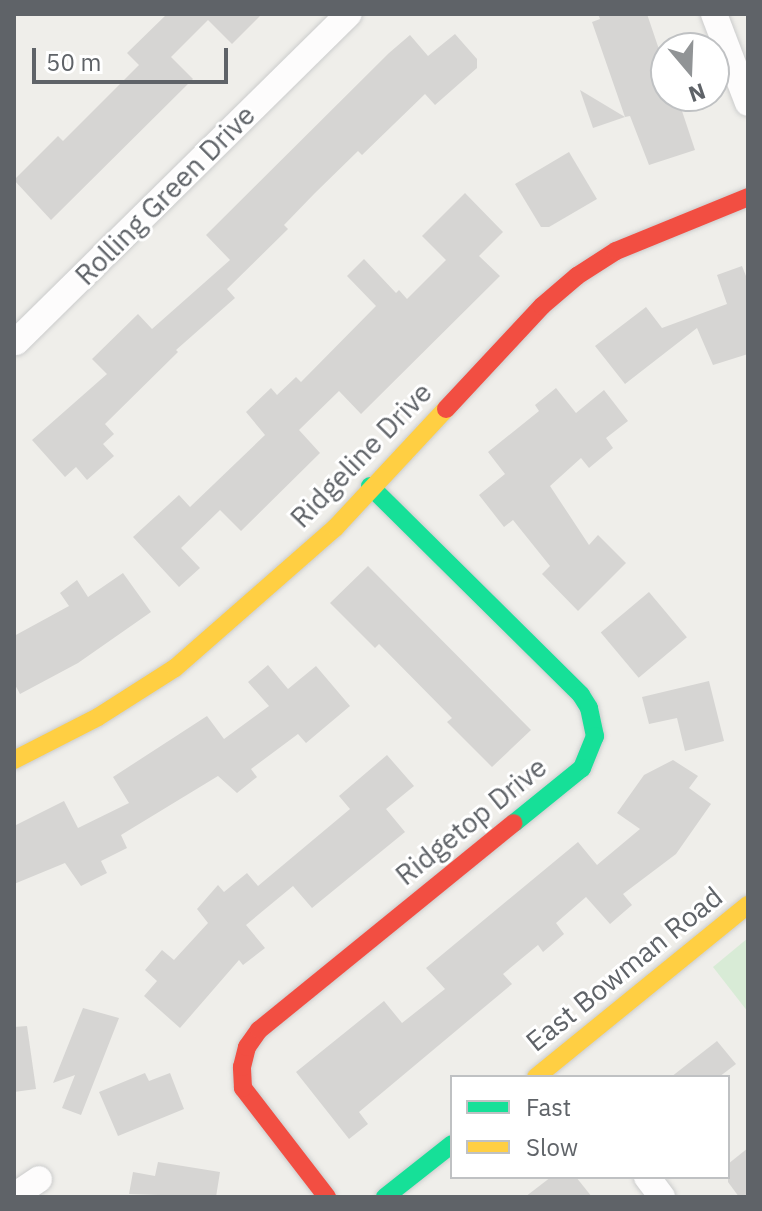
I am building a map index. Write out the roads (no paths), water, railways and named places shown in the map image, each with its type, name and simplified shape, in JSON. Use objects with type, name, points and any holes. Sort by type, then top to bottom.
[{"type":"street","name":"Rolling Green Drive","points":[[16,342],[349,14]]},
{"type":"street","points":[[714,14],[748,103]]},
{"type":"street","name":"Ridgeline Drive","points":[[14,760],[98,717],[175,668],[335,528],[370,486],[542,306],[577,276],[644,238],[748,197]]},
{"type":"street","name":"Ridgetop Drive","points":[[327,1197],[243,1088],[242,1067],[247,1047],[271,1020],[582,768],[595,736],[589,708],[581,695],[370,486]]},
{"type":"street","name":"East Bowman Road","points":[[542,1075],[565,1068],[748,905]]},
{"type":"street","points":[[385,1197],[450,1146]]},
{"type":"street","points":[[14,1196],[39,1179]]},
{"type":"street","points":[[648,1179],[662,1197]]}]
